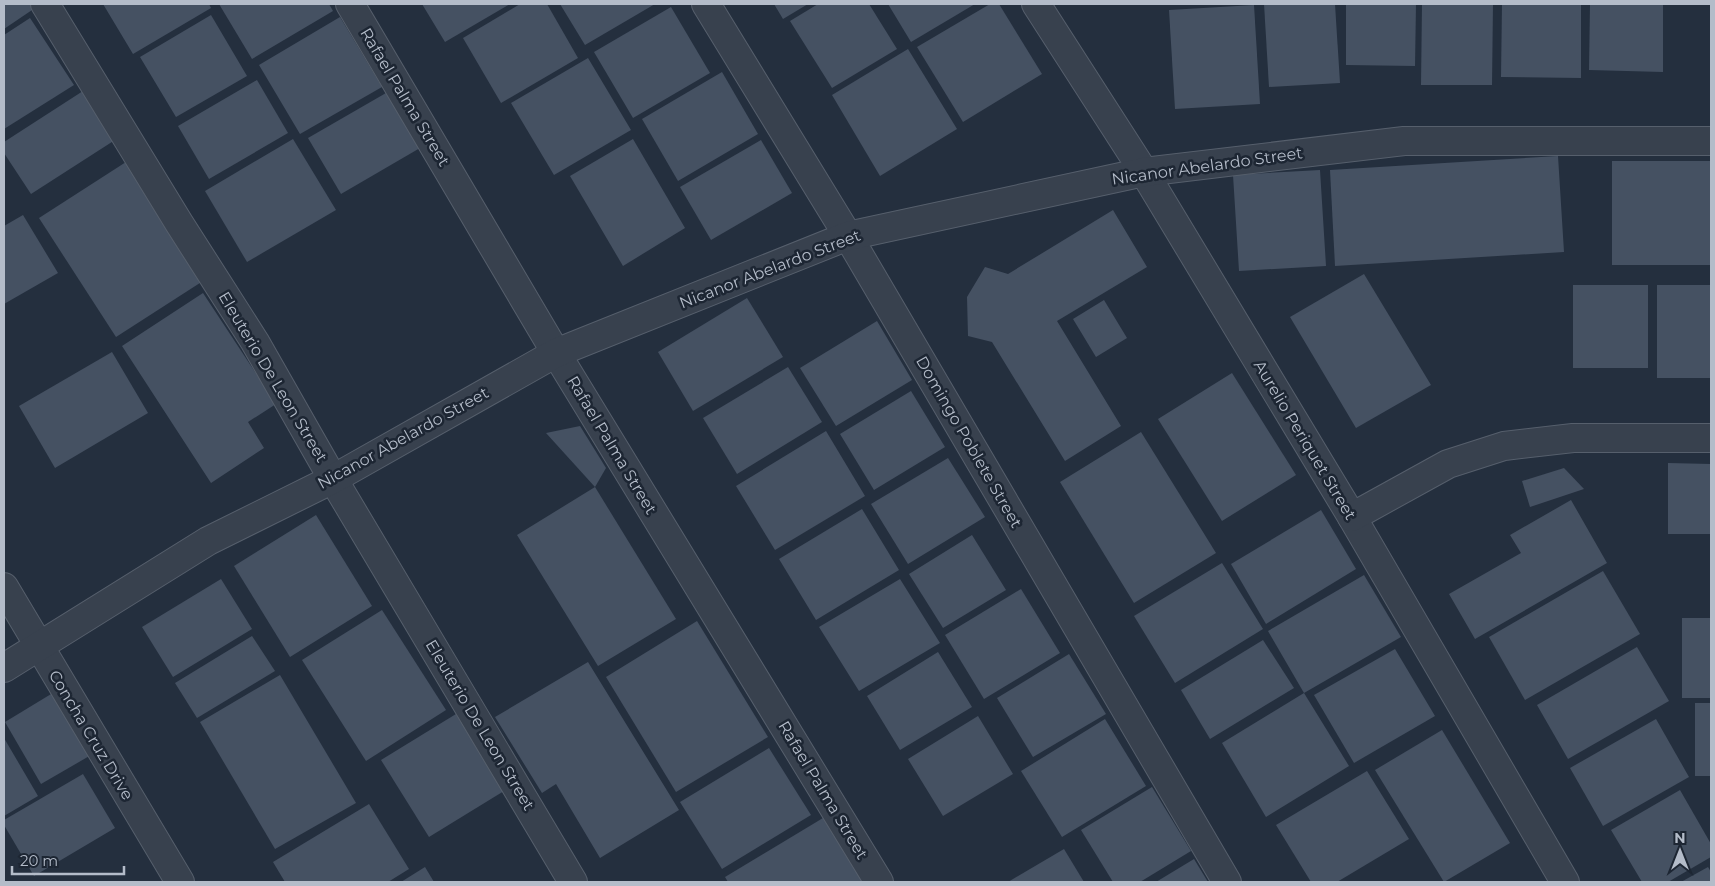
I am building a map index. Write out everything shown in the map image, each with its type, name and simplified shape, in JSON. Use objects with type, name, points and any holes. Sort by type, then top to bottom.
[{"type":"street","name":"Eleuterio De Leon Street","points":[[45,4],[179,224],[255,342],[333,479],[573,882]]},
{"type":"street","name":"Rafael Palma Street","points":[[350,4],[556,353],[880,882]]},
{"type":"street","name":"Domingo Poblete Street","points":[[706,4],[848,236],[1227,882]]},
{"type":"street","name":"Aurelio Periquet Street","points":[[1036,4],[1144,172],[1352,517],[1565,882]]},
{"type":"street","name":"Nicanor Abelardo Street","points":[[4,668],[208,541],[333,479],[556,353],[848,236],[1144,172],[1404,141],[1711,141]]},
{"type":"street","points":[[1352,517],[1448,464],[1504,446],[1573,438],[1711,438]]},
{"type":"street","name":"Concha Cruz Drive","points":[[4,587],[180,882]]},
{"type":"building","points":[[4,4],[32,4],[35,8],[4,29]]},
{"type":"building","points":[[103,4],[209,4],[211,8],[133,54]]},
{"type":"building","points":[[219,4],[329,4],[333,11],[252,59]]},
{"type":"building","points":[[422,4],[510,4],[445,42]]},
{"type":"building","points":[[520,4],[547,4],[578,58],[501,103],[463,38]]},
{"type":"building","points":[[560,4],[655,4],[585,45]]},
{"type":"building","points":[[774,4],[808,4],[783,19]]},
{"type":"building","points":[[818,4],[869,4],[897,49],[832,88],[790,21]]},
{"type":"building","points":[[888,4],[975,4],[911,42]]},
{"type":"building","points":[[990,4],[999,4],[1042,74],[963,122],[917,47]]},
{"type":"building","points":[[1264,4],[1335,4],[1340,83],[1269,87]]},
{"type":"building","points":[[1346,4],[1416,4],[1415,66],[1346,65]]},
{"type":"building","points":[[1422,4],[1493,4],[1492,85],[1421,85]]},
{"type":"building","points":[[1502,4],[1581,4],[1581,78],[1501,77]]},
{"type":"building","points":[[1590,4],[1663,4],[1663,72],[1589,70]]},
{"type":"building","points":[[1254,5],[1260,104],[1175,109],[1169,10]]},
{"type":"building","points":[[671,7],[710,73],[633,118],[594,52]]},
{"type":"building","points":[[211,15],[247,76],[176,117],[140,57]]},
{"type":"building","points":[[340,17],[382,87],[300,134],[259,65]]},
{"type":"building","points":[[30,18],[74,85],[4,129],[4,35]]},
{"type":"building","points":[[908,49],[957,129],[880,176],[832,95]]},
{"type":"building","points":[[588,58],[631,130],[554,175],[511,103]]},
{"type":"building","points":[[722,72],[758,134],[678,181],[642,119]]},
{"type":"building","points":[[257,80],[288,133],[209,179],[178,126]]},
{"type":"building","points":[[83,91],[115,140],[31,194],[4,153],[4,142]]},
{"type":"building","points":[[386,93],[420,148],[341,194],[308,138]]},
{"type":"building","points":[[293,139],[336,210],[247,262],[205,191]]},
{"type":"building","points":[[633,139],[685,228],[623,266],[570,176]]},
{"type":"building","points":[[761,140],[792,193],[711,240],[680,187]]},
{"type":"building","points":[[1558,156],[1564,252],[1335,266],[1330,170]]},
{"type":"building","points":[[1612,161],[1711,161],[1711,265],[1612,265]]},
{"type":"building","points":[[126,162],[203,281],[116,337],[39,218]]},
{"type":"building","points":[[1320,170],[1326,266],[1239,271],[1233,175]]},
{"type":"building","points":[[1113,210],[1147,267],[1057,321],[1121,426],[1065,461],[992,342],[968,336],[967,297],[985,267],[1008,274]]},
{"type":"building","points":[[23,215],[58,273],[4,304],[4,226]]},
{"type":"building","points":[[1364,274],[1431,385],[1356,428],[1290,317]]},
{"type":"building","points":[[1573,285],[1648,285],[1648,368],[1573,368]]},
{"type":"building","points":[[1657,285],[1711,285],[1711,378],[1657,378]]},
{"type":"building","points":[[203,293],[276,404],[248,422],[264,448],[211,483],[122,346]]},
{"type":"building","points":[[747,298],[783,357],[693,411],[658,352]]},
{"type":"building","points":[[1104,300],[1127,338],[1096,357],[1073,319]]},
{"type":"building","points":[[877,321],[912,380],[836,426],[800,368]]},
{"type":"building","points":[[112,352],[148,413],[55,468],[19,406]]},
{"type":"building","points":[[788,367],[822,422],[737,474],[703,418]]},
{"type":"building","points":[[1232,373],[1296,475],[1222,521],[1158,419]]},
{"type":"building","points":[[911,391],[945,447],[874,490],[840,434]]},
{"type":"building","points":[[580,426],[606,468],[595,487],[546,433]]},
{"type":"building","points":[[826,431],[865,496],[775,550],[736,486]]},
{"type":"building","points":[[1141,432],[1216,553],[1134,603],[1060,482]]},
{"type":"building","points":[[948,458],[985,517],[908,564],[871,504]]},
{"type":"building","points":[[1668,463],[1711,464],[1711,534],[1668,534]]},
{"type":"building","points":[[1564,468],[1584,489],[1530,507],[1522,481]]},
{"type":"building","points":[[595,487],[676,619],[598,666],[517,535]]},
{"type":"building","points":[[1571,500],[1607,563],[1475,639],[1449,594],[1521,553],[1510,535]]},
{"type":"building","points":[[862,509],[899,570],[816,620],[779,559]]},
{"type":"building","points":[[1321,510],[1356,569],[1266,624],[1231,564]]},
{"type":"building","points":[[316,515],[372,606],[290,657],[234,566]]},
{"type":"building","points":[[972,535],[1006,590],[943,628],[909,574]]},
{"type":"building","points":[[1222,563],[1263,629],[1175,683],[1134,616]]},
{"type":"building","points":[[1603,571],[1640,634],[1525,700],[1489,637]]},
{"type":"building","points":[[1364,575],[1401,637],[1304,693],[1268,631]]},
{"type":"building","points":[[221,579],[252,629],[173,677],[142,627]]},
{"type":"building","points":[[900,579],[940,643],[859,691],[819,627]]},
{"type":"building","points":[[1021,589],[1060,653],[984,699],[945,635]]},
{"type":"building","points":[[382,610],[446,710],[366,761],[302,660]]},
{"type":"building","points":[[1682,618],[1711,618],[1711,698],[1682,698]]},
{"type":"building","points":[[697,621],[768,737],[676,792],[606,677]]},
{"type":"building","points":[[252,636],[275,671],[197,718],[175,683]]},
{"type":"building","points":[[1263,640],[1294,688],[1210,739],[1181,690]]},
{"type":"building","points":[[1637,647],[1669,701],[1568,759],[1537,705]]},
{"type":"building","points":[[1395,649],[1435,716],[1354,763],[1314,695]]},
{"type":"building","points":[[938,652],[972,707],[900,750],[867,696]]},
{"type":"building","points":[[1069,654],[1106,714],[1033,757],[997,698]]},
{"type":"building","points":[[588,662],[679,810],[600,858],[556,784],[542,793],[495,717]]},
{"type":"building","points":[[280,675],[356,803],[275,849],[200,722]]},
{"type":"building","points":[[61,688],[98,751],[41,784],[5,722]]},
{"type":"building","points":[[1304,693],[1349,766],[1266,817],[1222,743]]},
{"type":"building","points":[[1695,703],[1711,703],[1711,776],[1695,776]]},
{"type":"building","points":[[456,714],[504,791],[429,837],[381,760]]},
{"type":"building","points":[[978,716],[1013,774],[943,816],[908,759]]},
{"type":"building","points":[[1105,719],[1146,786],[1062,837],[1021,771]]},
{"type":"building","points":[[1656,719],[1689,777],[1603,826],[1570,768]]},
{"type":"building","points":[[1442,730],[1510,843],[1444,882],[1375,770]]},
{"type":"building","points":[[4,738],[38,796],[4,816]]},
{"type":"building","points":[[769,748],[811,815],[722,869],[680,802]]},
{"type":"building","points":[[1367,771],[1409,839],[1337,882],[1311,882],[1276,825]]},
{"type":"building","points":[[83,774],[115,828],[34,876],[4,825],[4,820]]},
{"type":"building","points":[[1152,787],[1191,851],[1140,882],[1113,882],[1081,830]]},
{"type":"building","points":[[1680,790],[1711,844],[1711,857],[1668,882],[1642,882],[1611,830]]},
{"type":"building","points":[[369,804],[409,869],[388,882],[285,882],[273,862]]},
{"type":"building","points":[[823,818],[862,881],[728,882],[725,877]]},
{"type":"building","points":[[1064,849],[1084,882],[1008,882]]},
{"type":"building","points":[[1194,859],[1208,882],[1156,882]]},
{"type":"building","points":[[425,867],[434,882],[401,882]]},
{"type":"building","points":[[1708,867],[1711,872],[1711,882],[1681,882]]}]
